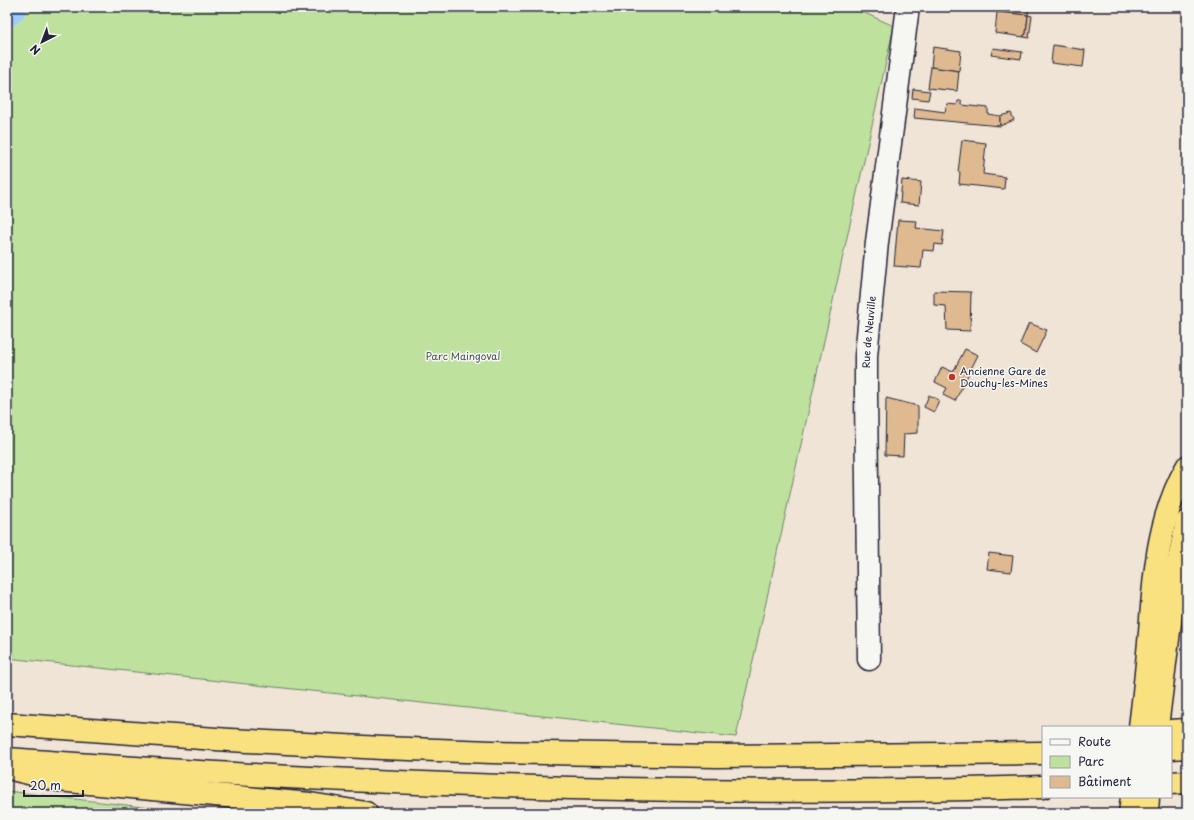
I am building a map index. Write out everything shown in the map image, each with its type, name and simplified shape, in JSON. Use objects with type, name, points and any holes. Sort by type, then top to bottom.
[{"type":"highway","points":[[1140,726],[1158,553],[1166,514],[1179,480],[1187,467]]},
{"type":"highway","points":[[1157,726],[1176,575],[1187,522]]},
{"type":"highway","points":[[7,724],[230,740],[492,752],[717,756],[1042,753]]},
{"type":"highway","points":[[1172,731],[1187,730]]},
{"type":"highway","points":[[1015,754],[1042,744]]},
{"type":"highway","points":[[1172,748],[1187,747]]},
{"type":"highway","points":[[7,759],[286,778],[446,785],[787,791],[1042,788]]},
{"type":"highway","points":[[7,768],[58,780],[310,804],[366,813]]},
{"type":"highway","points":[[1172,783],[1187,782]]},
{"type":"highway","points":[[1130,813],[1132,798]]},
{"type":"highway","points":[[1147,813],[1148,798]]},
{"type":"street","name":"Rue de Neuville","points":[[869,659],[866,356],[877,242],[908,7]]},
{"type":"green space","name":"Parc Maingoval","points":[[7,7],[851,7],[894,26],[736,737],[7,658]]},
{"type":"green space","points":[[7,791],[194,813],[7,813]]},
{"type":"building","points":[[997,7],[1029,7],[1028,15],[997,12]]},
{"type":"building","points":[[997,12],[1028,15],[1026,34],[1024,37],[995,33]]},
{"type":"building","points":[[1028,15],[1032,16],[1029,38],[1024,37],[1026,34]]},
{"type":"building","points":[[1053,45],[1085,50],[1083,67],[1051,63]]},
{"type":"building","points":[[933,47],[961,51],[959,71],[931,67]]},
{"type":"building","points":[[993,48],[1022,52],[1021,59],[991,55]]},
{"type":"building","points":[[931,67],[959,71],[957,91],[928,88]]},
{"type":"building","points":[[913,89],[930,91],[928,100],[912,98]]},
{"type":"building","points":[[958,101],[962,101],[962,105],[988,108],[988,114],[1000,116],[1000,126],[914,118],[915,108],[945,112],[947,104],[957,105]]},
{"type":"building","points":[[1011,113],[1014,120],[1000,126],[1000,116]]},
{"type":"building","points":[[962,140],[986,143],[983,174],[1005,177],[1004,189],[959,184],[960,172],[958,172]]},
{"type":"building","points":[[902,180],[921,182],[919,205],[900,203]]},
{"type":"building","points":[[898,220],[917,221],[916,228],[944,231],[942,245],[935,244],[934,251],[923,250],[921,268],[894,266]]},
{"type":"building","points":[[934,291],[971,292],[970,331],[947,330],[946,306],[934,305]]},
{"type":"building","points":[[1029,323],[1047,330],[1036,353],[1020,344]]},
{"type":"building","name":"Ancienne Gare de Douchy-les-Mines","points":[[965,349],[978,355],[955,401],[943,395],[947,388],[935,382],[942,367],[953,372]]},
{"type":"building","points":[[929,395],[939,400],[934,412],[924,407]]},
{"type":"building","points":[[886,398],[918,406],[918,433],[904,434],[903,456],[885,455]]},
{"type":"building","points":[[989,553],[1013,556],[1011,572],[987,569]]},
{"type":"place","name":"Ancienne Gare de Douchy-les-Mines","points":[[952,377]]}]
